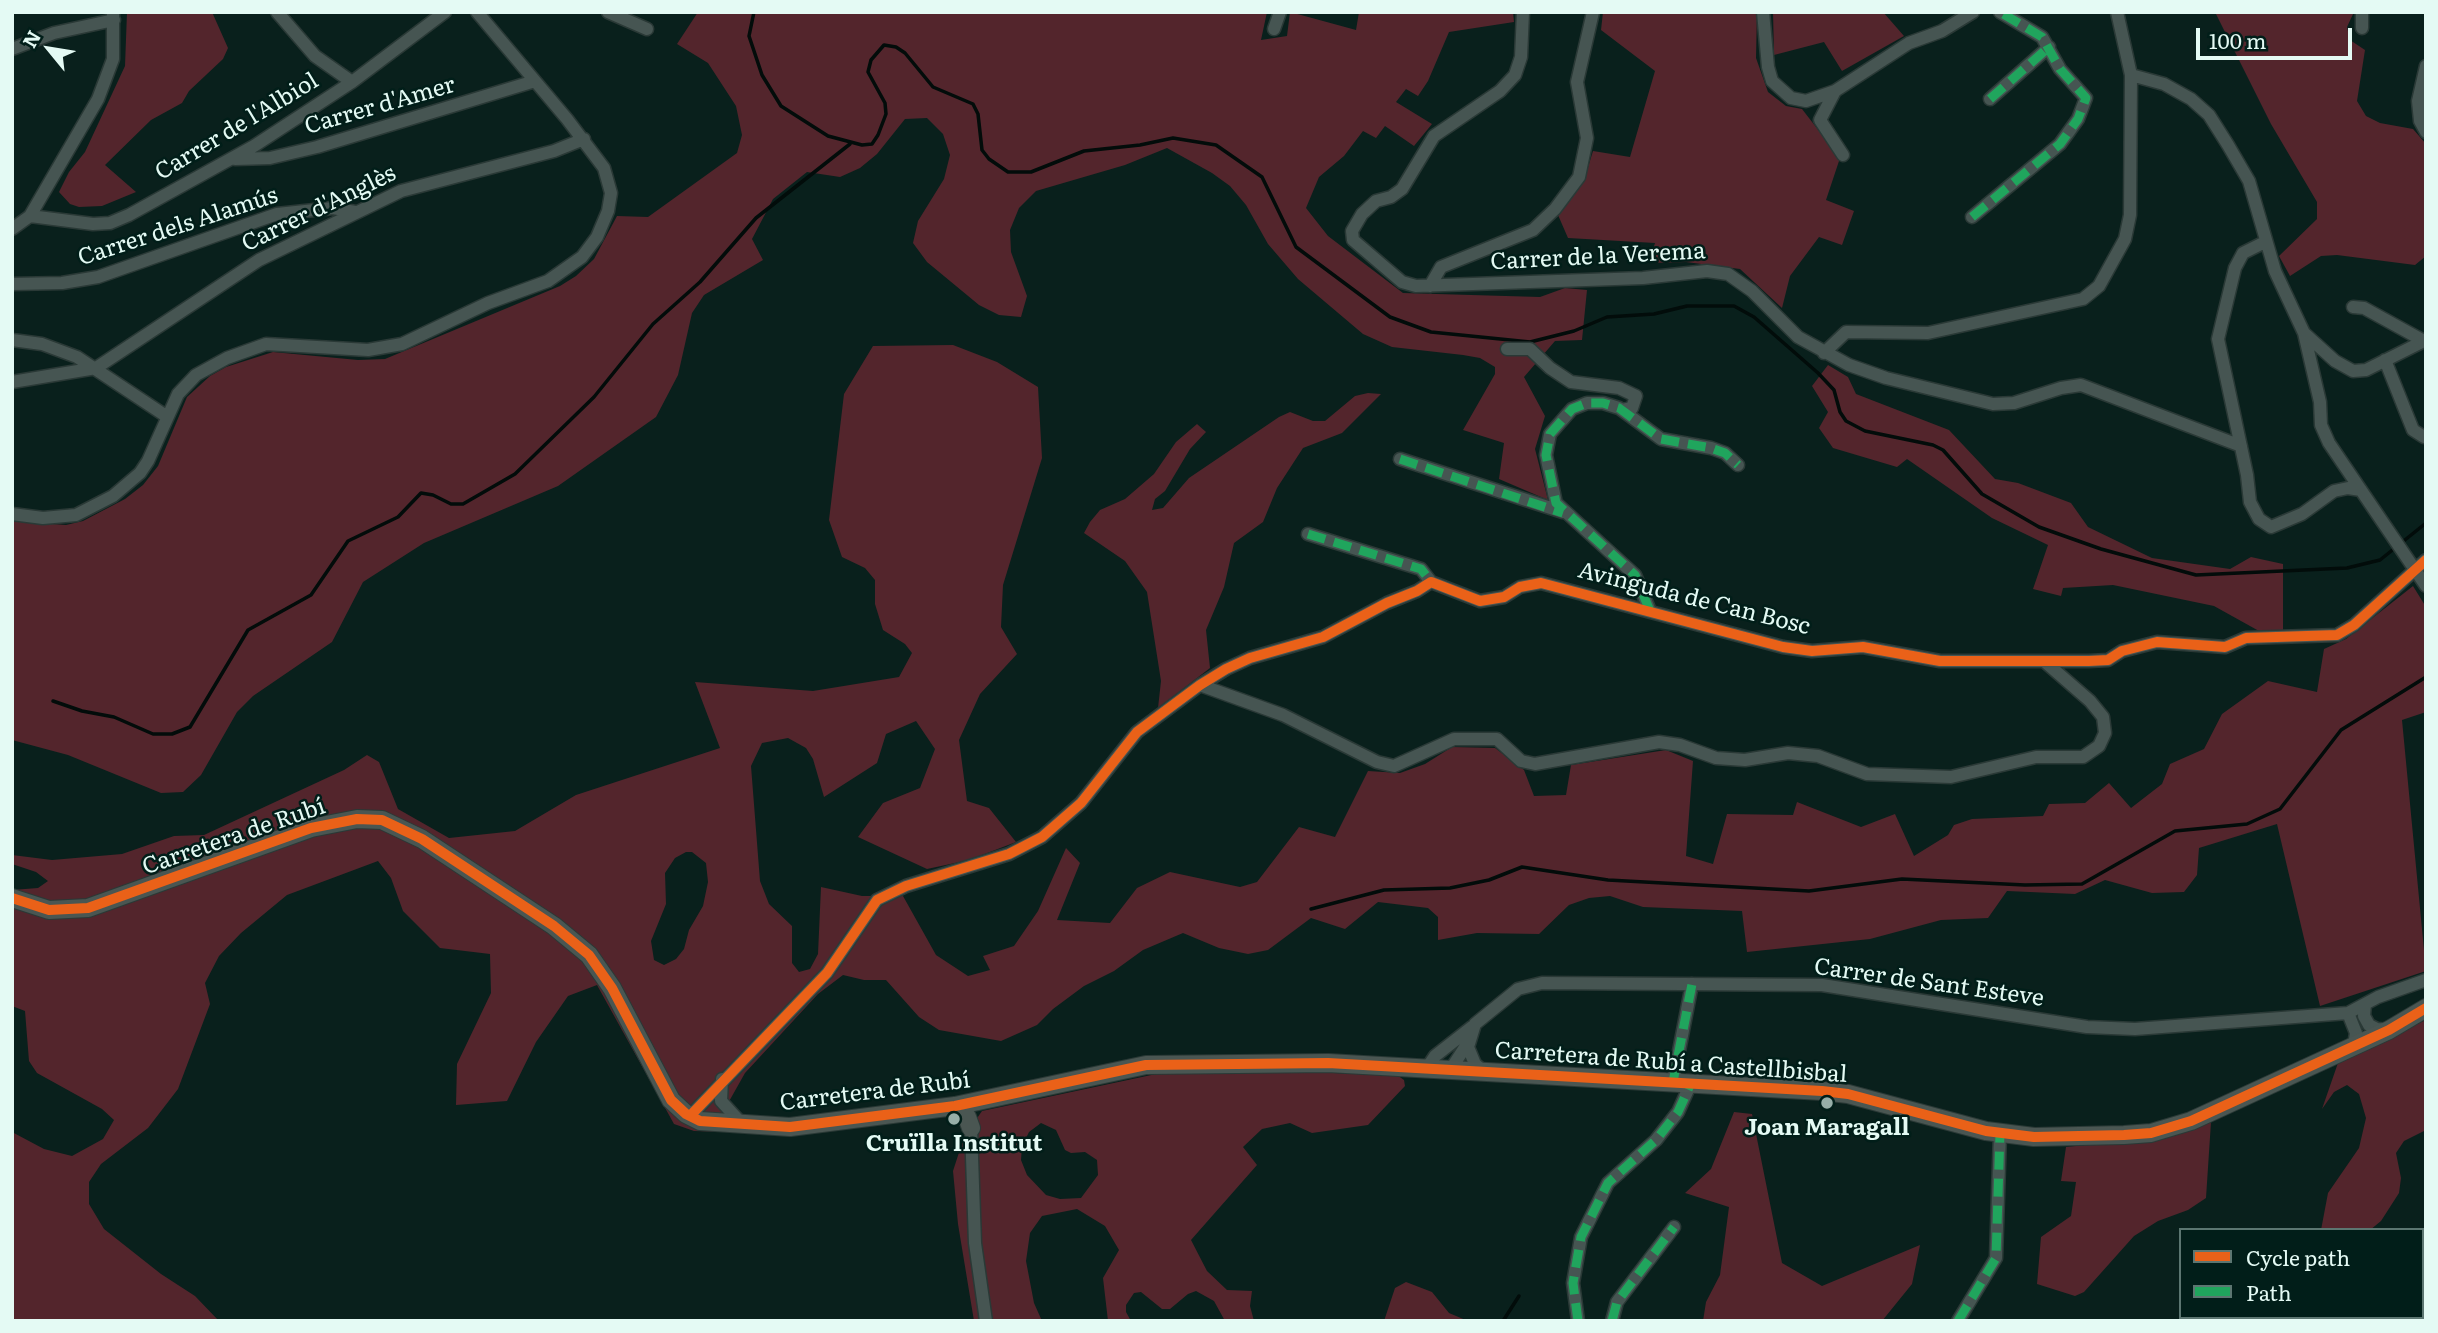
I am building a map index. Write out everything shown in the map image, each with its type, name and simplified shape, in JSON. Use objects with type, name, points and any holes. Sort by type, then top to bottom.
[{"type":"street","points":[[276,12],[315,56],[352,82]]},
{"type":"street","name":"Carrer de l'Albiol","points":[[30,216],[81,224],[110,223],[234,159],[352,82],[445,12]]},
{"type":"street","points":[[12,514],[43,518],[76,515],[113,496],[134,479],[148,461],[178,394],[196,375],[253,347],[276,344],[368,350],[402,344],[488,303],[564,272],[589,249],[603,225],[610,201],[604,168],[584,139],[477,12]]},
{"type":"street","points":[[608,12],[647,29]]},
{"type":"street","points":[[1274,29],[1280,12]]},
{"type":"street","name":"Carrer de la Verema","points":[[1523,12],[1521,57],[1515,75],[1500,91],[1434,136],[1402,189],[1391,197],[1376,201],[1362,214],[1352,230],[1353,240],[1402,282],[1430,286],[1643,278],[1707,271],[1728,274],[1752,291],[1798,337],[1825,353],[1885,378],[1993,404],[2014,403],[2069,386],[2086,387],[2241,446]]},
{"type":"street","points":[[1430,286],[1441,267],[1533,230],[1574,185],[1586,149],[1577,82],[1593,12]]},
{"type":"street","points":[[1763,12],[1768,67],[1776,86],[1791,98],[1802,101],[1835,91],[1909,43],[1942,31],[1973,12]]},
{"type":"street","points":[[1972,217],[2060,144],[2085,107],[2086,98],[2060,69],[2042,37],[2000,12]]},
{"type":"street","points":[[1825,353],[1846,332],[1928,333],[2083,299],[2099,286],[2124,239],[2130,215],[2131,75],[2117,12]]},
{"type":"street","points":[[2362,12],[2362,28]]},
{"type":"street","points":[[12,50],[46,36],[113,16],[114,51],[106,80],[88,119],[30,216],[12,229]]},
{"type":"street","points":[[1990,99],[2049,47]]},
{"type":"street","points":[[2426,66],[2418,101],[2420,121],[2426,131]]},
{"type":"street","points":[[2131,75],[2164,84],[2191,99],[2209,115],[2249,181],[2265,242],[2284,296],[2304,332],[2334,362],[2353,370],[2366,370],[2425,341]]},
{"type":"street","name":"Carrer d'Amer","points":[[234,159],[257,159],[302,151],[535,81]]},
{"type":"street","points":[[1835,91],[1820,120],[1843,155]]},
{"type":"street","name":"Carrer d'Anglès","points":[[96,368],[259,260],[355,212],[411,187],[544,154],[584,139]]},
{"type":"street","name":"Carrer dels Alamús","points":[[12,284],[62,283],[111,274],[214,234],[277,214],[333,208],[355,212]]},
{"type":"street","points":[[2265,242],[2243,253],[2235,268],[2218,338],[2241,446],[2249,502],[2259,519],[2271,527],[2302,514],[2334,491],[2348,488],[2361,490]]},
{"type":"street","points":[[2353,307],[2364,308],[2425,341]]},
{"type":"street","points":[[2304,332],[2320,402],[2321,425],[2329,443],[2426,586]]},
{"type":"street","points":[[12,340],[53,347],[96,368],[166,416]]},
{"type":"street","points":[[1507,349],[1530,349],[1550,368],[1571,382],[1619,388],[1636,396],[1632,408],[1622,410]]},
{"type":"street","points":[[2385,360],[2413,430],[2424,437]]},
{"type":"street","points":[[12,382],[96,368]]},
{"type":"street","points":[[1650,611],[1635,575],[1556,503],[1546,456],[1550,434],[1572,409],[1587,403],[1603,403],[1622,410],[1661,439],[1710,447],[1725,453],[1738,465]]},
{"type":"street","points":[[1400,459],[1566,514]]},
{"type":"street","name":"Avinguda de Can Bosc","points":[[1308,534],[1422,569],[1431,582],[1480,601],[1504,597],[1520,587],[1541,583],[1802,650],[1863,648],[1940,661],[2108,660],[2122,651],[2157,642],[2225,647],[2246,638],[2337,635],[2354,625],[2426,560]]},
{"type":"street","points":[[708,1113],[709,1093],[827,973],[877,900],[906,886],[1009,854],[1042,837],[1082,803],[1137,732],[1200,685],[1250,658],[1323,637],[1387,603],[1417,592],[1431,582]]},
{"type":"street","points":[[1200,685],[1283,715],[1377,762],[1394,766],[1454,739],[1497,739],[1521,761],[1535,764],[1659,741],[1680,745],[1716,758],[1745,760],[1788,753],[1818,756],[1867,774],[1951,777],[2036,758],[2083,757],[2099,746],[2106,724],[2103,717],[2090,701],[2044,661]]},
{"type":"street","name":"Carretera de Rubí","points":[[12,898],[49,910],[88,908],[311,828],[357,820],[382,820],[422,839],[554,926],[589,955],[612,988],[671,1100],[742,1124],[790,1127],[955,1106],[1169,1063],[1328,1063],[1439,1068]]},
{"type":"street","name":"Carrer de Sant Esteve","points":[[1439,1068],[1435,1056],[1518,989],[1542,983],[1822,985],[2087,1027],[2162,1027],[2348,1013],[2426,979]]},
{"type":"street","points":[[1578,1321],[1573,1283],[1581,1237],[1608,1183],[1656,1140],[1678,1112],[1692,984]]},
{"type":"street","points":[[2365,1004],[2364,1016],[2369,1025],[2389,1030]]},
{"type":"street","name":"Carretera de Rubí a Castellbisbal","points":[[1439,1068],[1848,1094],[2000,1133],[2092,1137],[2151,1133],[2191,1121],[2389,1030],[2426,1008]]},
{"type":"street","points":[[2348,1013],[2356,1033],[2354,1045]]},
{"type":"street","points":[[1439,1068],[1469,1041],[1475,1024]]},
{"type":"street","points":[[1469,1041],[1475,1064],[1483,1071]]},
{"type":"street","points":[[708,1113],[722,1078]]},
{"type":"street","points":[[978,1101],[971,1128],[975,1243],[986,1321]]},
{"type":"street","points":[[955,1106],[967,1117],[971,1128]]},
{"type":"street","points":[[1958,1321],[1996,1258],[2000,1133]]},
{"type":"street","points":[[1612,1321],[1617,1302],[1674,1227]]},
{"type":"shaded area","points":[[127,12],[212,12],[228,48],[223,59],[189,91],[182,103],[151,120],[105,165],[136,192],[102,206],[79,207],[70,204],[59,192],[69,172],[85,152],[125,66]]},
{"type":"shaded area","points":[[698,12],[1267,12],[1261,40],[1287,36],[1290,12],[1356,30],[1359,12],[1513,12],[1514,22],[1449,32],[1428,81],[1418,96],[1406,89],[1396,102],[1432,124],[1414,146],[1385,126],[1376,138],[1363,131],[1344,156],[1319,177],[1306,208],[1328,236],[1403,293],[1540,297],[1565,288],[1587,290],[1582,340],[1555,341],[1524,377],[1545,416],[1535,449],[1548,500],[1499,479],[1504,443],[1463,430],[1495,374],[1495,367],[1480,358],[1392,347],[1363,334],[1298,279],[1268,244],[1246,205],[1230,186],[1167,148],[1125,165],[1036,191],[1019,208],[1010,230],[1011,252],[1027,296],[1021,317],[999,315],[979,305],[927,262],[913,243],[918,221],[944,179],[950,155],[943,134],[927,118],[905,119],[877,154],[860,168],[840,177],[807,172],[773,199],[752,239],[763,260],[704,295],[692,313],[678,375],[656,417],[558,486],[424,543],[363,582],[332,642],[253,696],[237,712],[201,775],[183,792],[161,793],[68,755],[12,740],[12,521],[66,525],[83,521],[125,499],[143,485],[158,466],[187,397],[210,376],[226,367],[273,352],[358,360],[385,359],[560,286],[576,276],[594,259],[617,216],[648,217],[737,153],[742,135],[736,106],[708,63],[677,44]]},
{"type":"shaded area","points":[[1603,12],[1757,12],[1756,58],[1768,92],[1786,106],[1802,109],[1840,158],[1826,200],[1854,211],[1842,245],[1819,237],[1790,276],[1782,308],[1740,269],[1686,262],[1649,263],[1655,243],[1568,238],[1558,215],[1585,177],[1593,151],[1630,157],[1655,71],[1601,30]]},
{"type":"shaded area","points":[[1773,12],[1883,12],[1904,36],[1842,71],[1824,42],[1774,55]]},
{"type":"shaded area","points":[[2215,12],[2354,12],[2347,27],[2350,40],[2365,50],[2357,101],[2366,116],[2380,123],[2413,129],[2426,144],[2426,256],[2415,265],[2337,255],[2321,256],[2290,276],[2279,256],[2317,219],[2317,202],[2271,124]]},
{"type":"shaded area","points":[[953,345],[997,362],[1038,387],[1042,458],[1003,585],[1001,627],[1017,654],[980,694],[959,740],[967,801],[989,808],[1016,842],[969,860],[927,869],[858,837],[883,803],[920,788],[935,749],[916,721],[886,734],[877,763],[824,797],[813,759],[806,748],[788,738],[762,743],[751,766],[760,881],[769,904],[792,926],[792,963],[799,972],[810,969],[818,954],[821,887],[862,896],[903,896],[936,955],[968,976],[990,970],[983,956],[1014,946],[1038,911],[1066,848],[1080,863],[1057,920],[1110,923],[1137,888],[1170,872],[1240,887],[1257,882],[1299,827],[1335,837],[1368,771],[1400,773],[1425,764],[1452,747],[1495,748],[1524,770],[1534,796],[1566,795],[1571,765],[1666,750],[1693,761],[1686,856],[1713,864],[1727,814],[1793,815],[1797,802],[1861,827],[1895,814],[1914,856],[1948,835],[1954,825],[1972,819],[2043,816],[2049,804],[2085,803],[2109,783],[2131,808],[2162,784],[2170,764],[2204,749],[2222,714],[2268,681],[2317,692],[2324,649],[2346,639],[2413,586],[2426,607],[2426,712],[2402,720],[2426,971],[2320,1006],[2277,824],[2199,848],[2197,875],[2184,892],[2152,893],[2105,880],[2075,894],[2007,891],[1988,918],[1941,920],[1870,939],[1747,952],[1742,911],[1643,907],[1610,896],[1589,898],[1569,905],[1539,934],[1477,933],[1438,940],[1438,917],[1428,908],[1378,902],[1345,929],[1311,918],[1268,950],[1248,954],[1219,948],[1183,933],[1143,950],[1114,971],[1084,986],[1037,1025],[1001,1041],[939,1030],[919,1017],[886,980],[864,980],[843,975],[818,994],[745,1073],[727,1105],[726,1132],[694,1131],[674,1124],[597,985],[568,996],[536,1042],[507,1101],[456,1105],[457,1064],[491,993],[490,954],[440,948],[403,911],[391,878],[378,861],[287,895],[241,933],[219,956],[205,983],[210,1004],[178,1089],[148,1128],[101,1164],[89,1182],[89,1204],[104,1229],[161,1274],[195,1296],[219,1321],[12,1321],[12,1132],[44,1149],[72,1156],[103,1139],[114,1120],[102,1109],[37,1073],[29,1061],[25,1011],[12,1006],[12,890],[38,888],[48,881],[36,872],[12,864],[12,855],[52,860],[122,854],[174,836],[204,835],[344,770],[367,755],[379,762],[398,809],[449,838],[515,831],[576,795],[720,748],[695,682],[813,691],[899,677],[912,653],[905,644],[883,630],[875,604],[875,580],[865,568],[842,557],[829,520],[844,394],[873,346]],"holes":[[[692,852],[706,863],[708,882],[703,906],[689,930],[684,949],[676,959],[664,965],[654,960],[651,941],[666,904],[665,873],[675,858]]]},
{"type":"shaded area","points":[[1828,365],[1848,377],[1856,394],[1949,430],[1995,479],[2018,483],[2071,503],[2088,527],[2152,558],[2230,569],[2251,557],[2283,564],[2283,631],[2259,631],[2214,606],[2113,585],[2063,588],[2061,596],[2033,589],[2048,545],[1992,518],[1907,459],[1897,467],[1833,448],[1819,428],[1828,412],[1812,386]]},
{"type":"shaded area","points":[[1381,394],[1342,433],[1303,448],[1277,488],[1263,522],[1234,543],[1224,587],[1206,630],[1210,668],[1158,708],[1161,681],[1147,592],[1125,561],[1084,533],[1090,522],[1100,510],[1125,499],[1154,474],[1176,442],[1197,424],[1206,432],[1190,449],[1165,491],[1155,499],[1152,510],[1163,508],[1189,478],[1279,417],[1290,412],[1313,421],[1325,421],[1355,396]]},
{"type":"shaded area","points":[[2426,1020],[2426,1130],[2404,1141],[2396,1153],[2401,1178],[2399,1193],[2381,1221],[2372,1228],[2321,1228],[2328,1193],[2359,1148],[2366,1118],[2359,1094],[2347,1085],[2334,1092],[2322,1109],[2339,1060]]},
{"type":"shaded area","points":[[1239,1070],[1397,1075],[1404,1080],[1405,1086],[1368,1125],[1312,1133],[1290,1123],[1262,1129],[1243,1147],[1257,1165],[1191,1240],[1207,1271],[1227,1290],[1252,1291],[1250,1306],[1254,1321],[1225,1321],[1214,1301],[1196,1291],[1170,1309],[1162,1309],[1141,1292],[1134,1293],[1126,1305],[1131,1321],[1108,1321],[1103,1278],[1119,1250],[1105,1226],[1077,1209],[1042,1216],[1030,1233],[1026,1261],[1034,1303],[1042,1321],[974,1321],[958,1224],[953,1171],[964,1137],[982,1111],[1156,1074]],"holes":[[[1041,1123],[1056,1130],[1065,1150],[1071,1153],[1085,1152],[1097,1160],[1098,1175],[1081,1198],[1060,1199],[1046,1195],[1027,1175],[1021,1160],[1022,1146],[1029,1132]]]},
{"type":"shaded area","points":[[1734,1112],[1752,1114],[1782,1263],[1822,1286],[1920,1245],[1912,1284],[1882,1321],[1703,1321],[1706,1302],[1720,1275],[1729,1207],[1685,1193],[1711,1169]]},
{"type":"shaded area","points":[[2211,1122],[2206,1198],[2188,1210],[2158,1221],[2134,1236],[2084,1292],[2075,1296],[2037,1284],[2041,1237],[2071,1216],[2076,1182],[2061,1181],[2066,1147],[2162,1137]]},
{"type":"shaded area","points":[[1406,1282],[1432,1292],[1449,1313],[1468,1321],[1384,1321],[1395,1288]]},
{"type":"waterway","points":[[754,12],[749,36],[762,75],[781,106],[828,136],[862,145],[872,144],[878,135],[886,114],[885,103],[868,72],[871,60],[884,45],[896,47],[905,53],[933,87],[973,104],[978,114],[982,150],[989,159],[1008,172],[1031,172],[1084,151],[1140,145],[1173,138],[1216,145],[1262,177],[1296,247],[1390,317],[1431,332],[1530,342],[1574,331],[1607,317],[1654,314],[1687,306],[1734,306],[1754,317],[1818,373],[1834,390],[1840,412],[1846,421],[1865,431],[1933,445],[1943,450],[1982,494],[2039,527],[2101,549],[2196,575],[2347,568],[2380,560],[2426,523]]},
{"type":"waterway","points":[[53,701],[82,711],[114,717],[153,734],[172,734],[190,727],[248,630],[311,595],[348,541],[398,517],[421,493],[433,495],[451,504],[463,504],[515,474],[594,397],[653,324],[700,282],[756,218],[850,144]]},
{"type":"waterway","points":[[1311,909],[1384,890],[1450,888],[1489,880],[1522,867],[1608,880],[1809,891],[1902,879],[2025,885],[2082,884],[2175,831],[2247,824],[2280,809],[2341,730],[2426,677]]},
{"type":"waterway","points":[[1503,1321],[1519,1296]]},
{"type":"marked path","points":[[1972,217],[2060,144],[2078,119],[2086,98],[2060,69],[2042,37],[2000,12]]},
{"type":"marked path","points":[[1990,99],[2049,47]]},
{"type":"marked path","points":[[1650,611],[1635,575],[1556,503],[1546,455],[1550,434],[1572,409],[1587,403],[1603,403],[1619,408],[1661,439],[1711,448],[1725,453],[1738,465]]},
{"type":"marked path","points":[[1400,459],[1563,513]]},
{"type":"marked path","points":[[1308,534],[1421,569],[1431,582]]},
{"type":"marked path","points":[[1673,1082],[1692,984]]},
{"type":"marked path","points":[[1578,1321],[1573,1283],[1581,1237],[1608,1183],[1656,1140],[1678,1112],[1691,1083]]},
{"type":"marked path","points":[[1958,1321],[1996,1258],[2000,1133]]},
{"type":"marked path","points":[[1612,1321],[1617,1302],[1674,1227]]},
{"type":"cycle path","points":[[690,1116],[827,973],[877,900],[906,886],[1009,854],[1042,837],[1081,803],[1137,732],[1200,685],[1250,658],[1323,637],[1431,582],[1480,601],[1504,597],[1520,587],[1541,583],[1783,647],[1812,651],[1863,647],[1940,661],[2089,661],[2108,660],[2122,651],[2157,642],[2225,647],[2246,638],[2337,635],[2354,625],[2426,560]]},
{"type":"cycle path","points":[[12,898],[49,910],[88,908],[311,828],[357,819],[382,820],[422,839],[554,926],[589,955],[612,988],[671,1100],[686,1114],[700,1121],[790,1127],[955,1106],[1146,1065],[1328,1063],[1822,1091],[1848,1094],[1986,1131],[2034,1137],[2124,1135],[2151,1133],[2191,1121],[2389,1030],[2426,1008]]},
{"type":"place","name":"Joan Maragall","points":[[1827,1103]]},
{"type":"place","name":"Cruïlla Institut","points":[[954,1119]]}]
